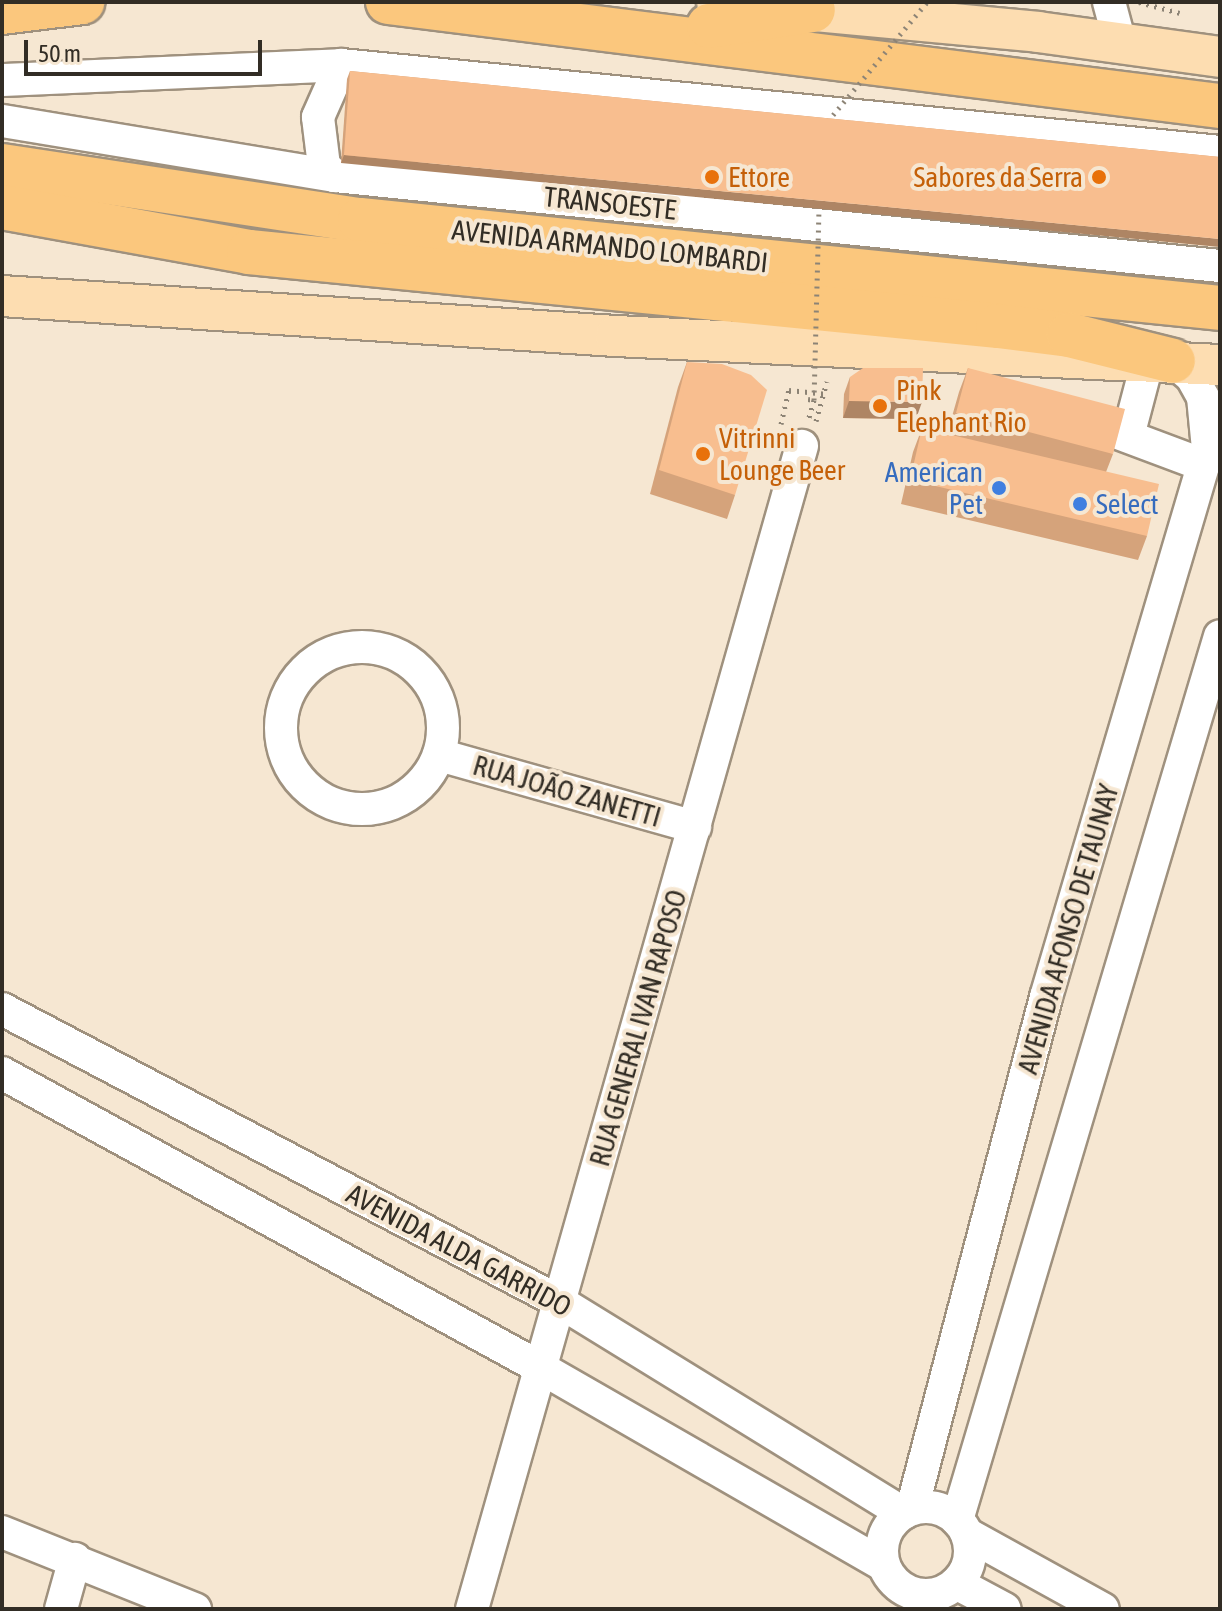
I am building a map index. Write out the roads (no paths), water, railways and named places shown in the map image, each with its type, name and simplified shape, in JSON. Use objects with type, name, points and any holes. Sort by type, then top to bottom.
[{"type":"highway","points":[[2,12],[82,2]]},
{"type":"highway","points":[[388,2],[1220,106]]},
{"type":"highway","points":[[654,34],[819,5]]},
{"type":"highway","name":"AVENIDA ARMANDO LOMBARDI","points":[[2,166],[360,220],[1220,308]]},
{"type":"highway","points":[[2,207],[249,252],[1013,327],[1069,335],[1161,361]]},
{"type":"main road","points":[[717,2],[819,5],[1220,57]]},
{"type":"main road","points":[[4,303],[1220,365]]},
{"type":"street","points":[[1109,2],[1120,43]]},
{"type":"street","points":[[335,176],[324,166],[318,117],[341,65]]},
{"type":"street","points":[[2,80],[341,65],[1220,152]]},
{"type":"street","name":"TRANSOESTE","points":[[2,121],[335,176],[1220,266]]},
{"type":"street","points":[[970,351],[999,385]]},
{"type":"street","points":[[1128,436],[1161,361]]},
{"type":"street","name":"AVENIDA AFONSO DE TAUNAY","points":[[907,1511],[1046,997],[1204,465],[1208,422],[1203,397],[1192,377],[1161,361]]},
{"type":"street","points":[[1048,406],[1204,465]]},
{"type":"street","name":"RUA GENERAL IVAN RAPOSO","points":[[472,1609],[802,446]]},
{"type":"street","points":[[949,1594],[968,1560],[962,1527],[1220,636]]},
{"type":"street","name":"RUA JOÃO ZANETTI","points":[[368,646],[398,654],[422,671],[438,696],[444,726],[439,755],[424,782],[400,800],[371,809],[327,800],[293,772],[282,744],[281,714],[291,686],[311,663],[338,650],[368,646]]},
{"type":"street","name":"RUA JOÃO ZANETTI","points":[[439,755],[695,827]]},
{"type":"street","name":"AVENIDA ALDA GARRIDO","points":[[2,1009],[560,1302],[907,1511]]},
{"type":"street","points":[[2,1073],[541,1368],[886,1584],[918,1594],[949,1594],[1005,1609]]},
{"type":"street","points":[[886,1584],[884,1535],[907,1511],[944,1510],[962,1527],[1103,1609]]},
{"type":"street","points":[[2,1532],[195,1609]]},
{"type":"street","points":[[61,1609],[75,1559]]},
{"type":"place","name":"Ettore","points":[[712,177]]},
{"type":"place","name":"Sabores da Serra","points":[[1099,177]]},
{"type":"place","name":"Pink Elephant Rio","points":[[880,406]]},
{"type":"place","name":"Vitrinni Lounge Beer","points":[[703,454]]},
{"type":"place","name":"American Pet","points":[[999,488]]},
{"type":"place","name":"Select","points":[[1080,504]]}]
